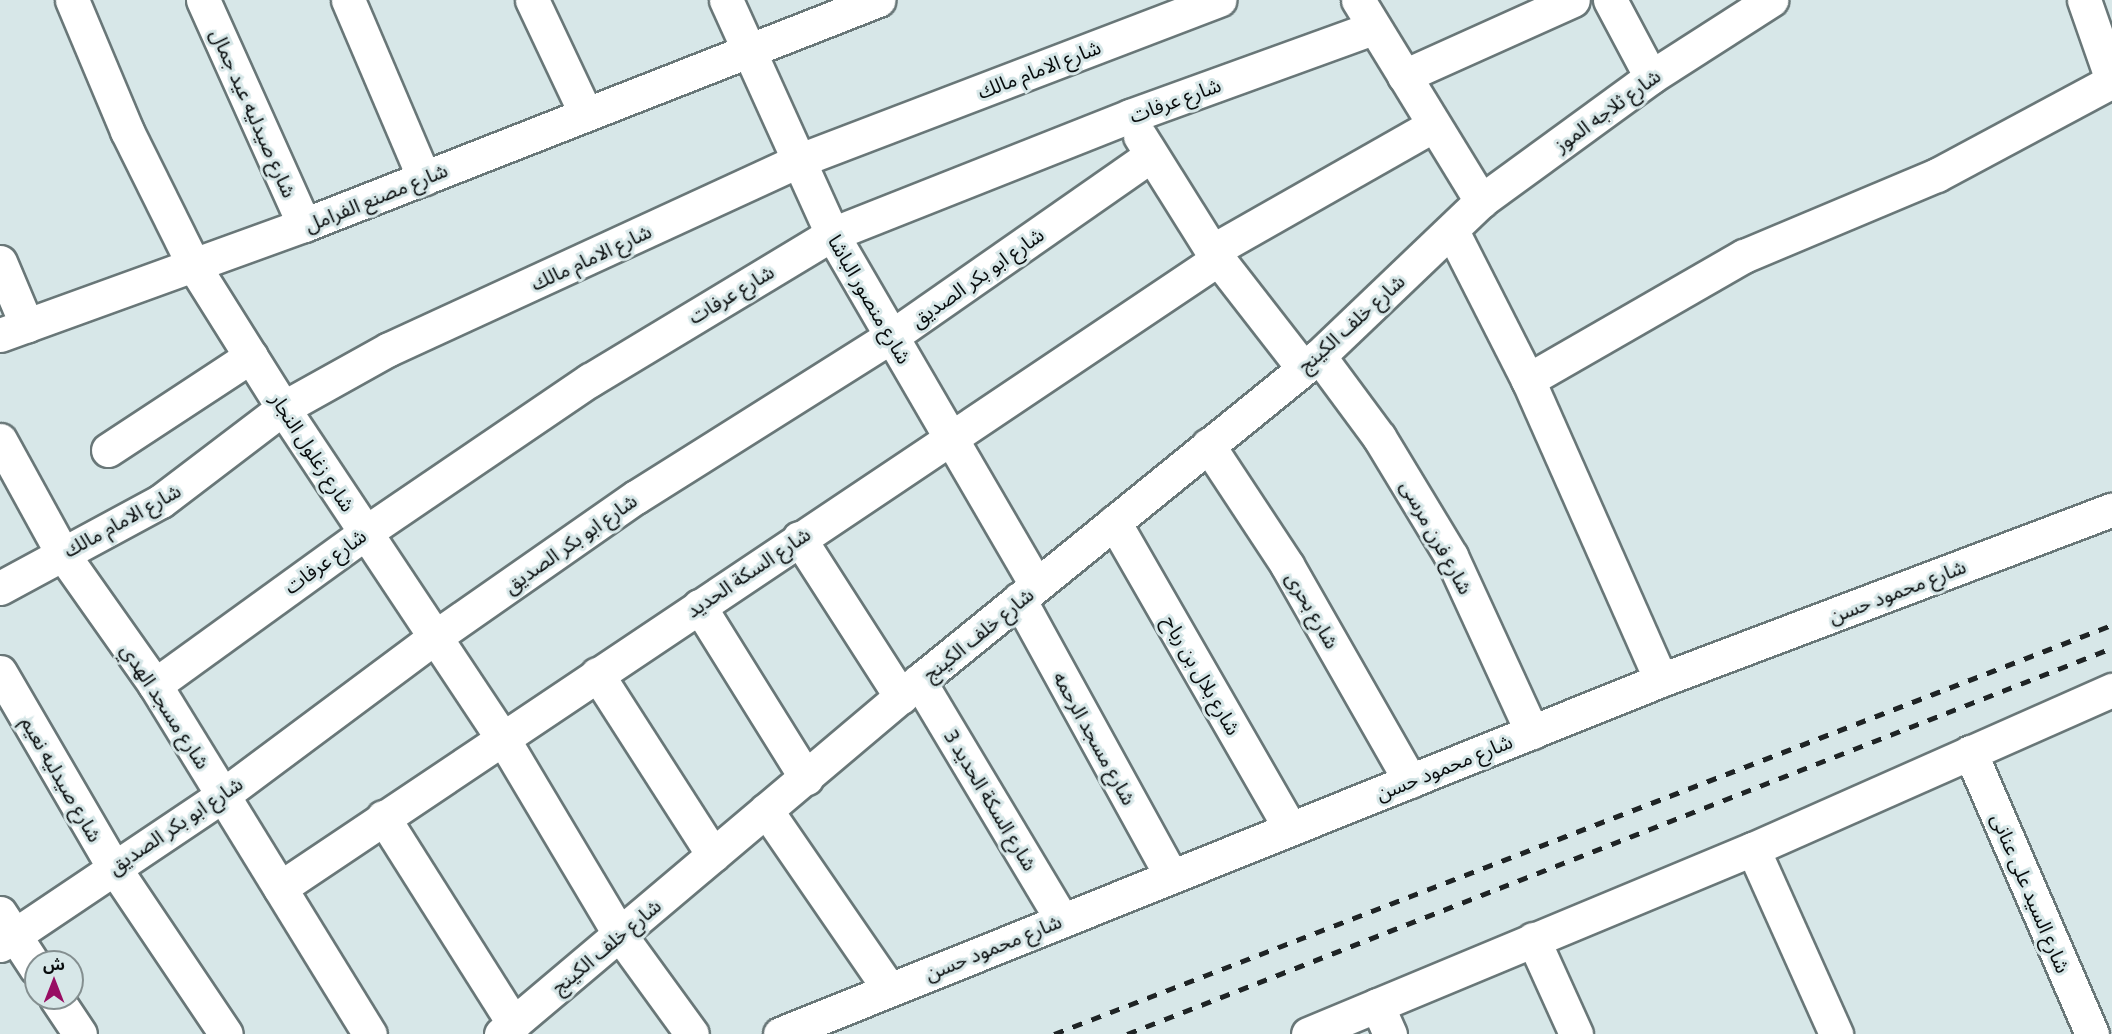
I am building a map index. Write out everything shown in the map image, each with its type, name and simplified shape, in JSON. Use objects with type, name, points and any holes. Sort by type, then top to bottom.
[{"type":"street","name":"شارع زغلول النجار","points":[[72,0],[127,131],[194,266],[283,408],[502,737],[620,935],[692,1034]]},
{"type":"street","name":"شارع صيدليه عيد جمال","points":[[203,0],[304,225]]},
{"type":"street","points":[[348,0],[424,178]]},
{"type":"street","points":[[532,0],[585,112]]},
{"type":"street","name":"شارع منصور الباشا","points":[[726,0],[832,234],[950,438],[1028,592]]},
{"type":"street","name":"شارع مصنع الفرامل","points":[[14,330],[304,225],[585,112],[878,0]]},
{"type":"street","name":"شارع الامام مالك","points":[[0,588],[175,492],[283,408],[389,349],[800,160],[1220,0]]},
{"type":"street","points":[[1404,76],[1573,0]]},
{"type":"street","points":[[1610,0],[1651,77]]},
{"type":"street","name":"شارع ثلاجه الموز","points":[[1452,231],[1480,201],[1651,77],[1771,0]]},
{"type":"street","points":[[1528,380],[1744,256],[1937,175],[2112,80],[2084,0]]},
{"type":"street","points":[[1366,14],[1480,201]]},
{"type":"street","name":"شارع عرفات","points":[[155,685],[366,532],[590,380],[832,234],[1130,116],[1366,14]]},
{"type":"street","name":"شارع فرن مرسى","points":[[1130,116],[1150,155],[1215,255],[1379,437],[1451,556],[1532,732]]},
{"type":"street","name":"شارع السكة الحديد","points":[[280,888],[950,438],[1215,255],[1434,125]]},
{"type":"street","name":"شارع ابو بكر الصديق","points":[[5,931],[113,866],[223,795],[435,637],[691,460],[892,336],[1150,155]]},
{"type":"street","points":[[1452,231],[1528,380],[1661,680]]},
{"type":"street","name":"شارع خلف الكينج","points":[[508,1029],[910,689],[1311,362],[1452,231]]},
{"type":"street","points":[[0,262],[14,330]]},
{"type":"street","points":[[108,450],[251,356]]},
{"type":"street","name":"شارع مسجد الهدي","points":[[0,440],[62,553],[155,685],[370,1034]]},
{"type":"street","name":"شارع بحرى","points":[[1208,445],[1287,565],[1410,780]]},
{"type":"street","name":"شارع محمود حسن","points":[[780,1034],[889,988],[1661,680],[2112,510]]},
{"type":"street","name":"شارع بلال بن رباح","points":[[1114,522],[1290,828]]},
{"type":"street","name":"شارع السكة الحديد 3","points":[[799,538],[910,689],[1062,920]]},
{"type":"street","name":"شارع مسجد الرحمه","points":[[1028,592],[1170,876]]},
{"type":"street","points":[[699,606],[806,778]]},
{"type":"street","name":"شارع صيدليه نعيم","points":[[0,672],[113,866],[226,1034]]},
{"type":"street","points":[[597,674],[713,855]]},
{"type":"street","points":[[1308,1034],[1753,849],[2112,690]]},
{"type":"street","name":"شارع السيد على عنانى","points":[[1970,753],[2092,1034]]},
{"type":"street","points":[[766,810],[889,988]]},
{"type":"street","points":[[383,817],[508,1029]]},
{"type":"street","points":[[1753,849],[1836,1034]]},
{"type":"street","points":[[5,931],[24,954]]},
{"type":"street","points":[[1533,939],[1576,1034]]},
{"type":"street","points":[[1377,1005],[1390,1034]]},
{"type":"street","points":[[64,1010],[80,1034]]},
{"type":"railway","points":[[1054,1034],[2112,625]]},
{"type":"railway","points":[[1127,1034],[2112,648]]}]
